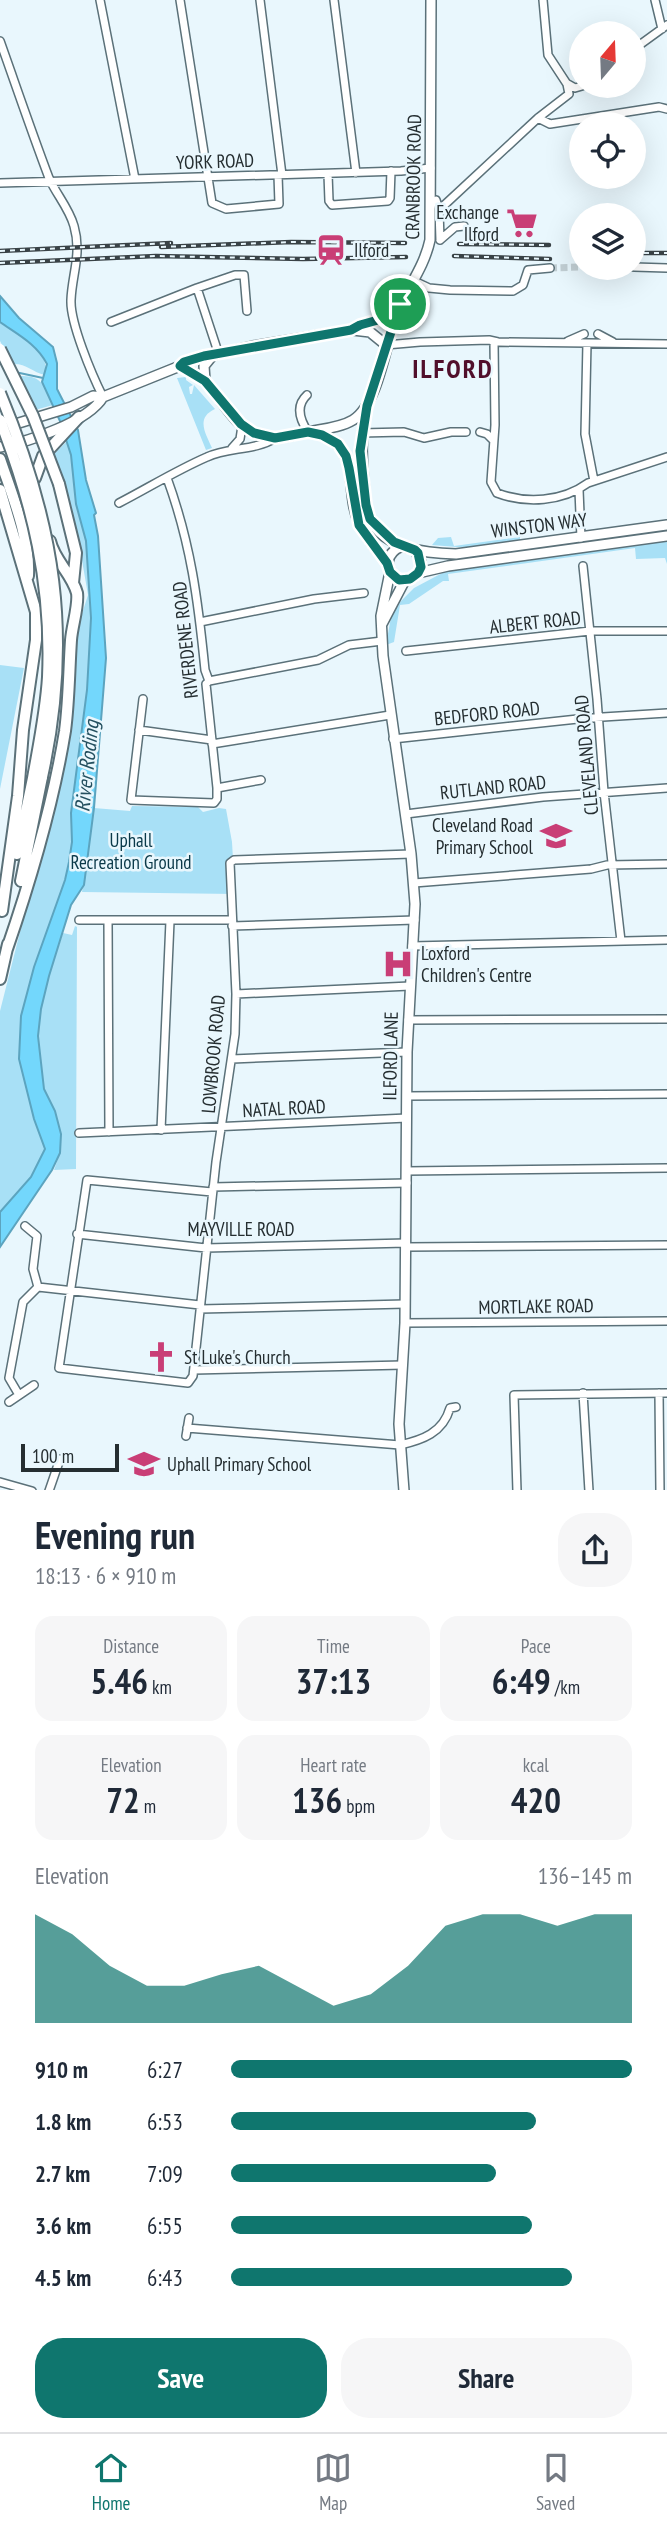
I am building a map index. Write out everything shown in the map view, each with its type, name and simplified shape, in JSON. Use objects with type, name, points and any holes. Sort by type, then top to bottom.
[{"type":"highway","points":[[0,349],[45,444],[59,484],[74,542],[76,561],[73,583]]},
{"type":"highway","points":[[0,393],[35,485],[55,584],[58,672],[54,719],[1,916]]},
{"type":"highway","points":[[34,478],[38,463],[79,417]]},
{"type":"highway","points":[[0,420],[30,506],[42,558],[46,593],[48,679],[37,777],[0,979]]},
{"type":"highway","points":[[0,435],[16,432],[23,443],[52,548],[77,594],[69,697],[58,767],[22,905],[7,949]]},
{"type":"highway","points":[[0,458],[29,563],[27,582]]},
{"type":"highway","points":[[0,490],[36,612],[36,640],[1,916]]},
{"type":"highway","points":[[36,612],[43,619],[60,622],[74,612]]},
{"type":"main road","name":"CRANBROOK ROAD","points":[[361,433],[400,304],[424,263],[430,240],[431,0]]},
{"type":"main road","points":[[351,330],[378,320],[400,304]]},
{"type":"main road","points":[[0,428],[71,407],[93,397],[103,397],[188,361],[351,330],[370,332],[386,345]]},
{"type":"main road","points":[[205,381],[204,366],[216,355]]},
{"type":"main road","points":[[180,366],[205,381],[239,422],[254,433],[275,438],[339,425],[354,419],[367,406]]},
{"type":"main road","points":[[0,447],[23,443],[79,417],[94,408],[103,397]]},
{"type":"main road","points":[[308,432],[322,435],[338,444],[346,456],[359,525],[395,578],[405,580],[418,573],[421,562],[415,550],[401,546],[384,534],[370,519],[360,451],[361,433]]},
{"type":"main road","name":"WINSTON WAY","points":[[415,550],[456,554],[667,525]]},
{"type":"main road","name":"WINSTON WAY","points":[[418,573],[448,566],[667,536]]},
{"type":"main road","points":[[389,567],[390,554],[401,546]]},
{"type":"main road","name":"ILFORD LANE","points":[[389,567],[381,616],[382,641],[393,739],[411,854],[415,920],[407,1052],[405,1323],[400,1404],[404,1490]]},
{"type":"main road","name":"ILFORD LANE","points":[[382,624],[405,580]]},
{"type":"street","points":[[100,0],[135,179]]},
{"type":"street","points":[[180,0],[212,203],[226,209],[279,204],[280,175],[260,0]]},
{"type":"street","points":[[334,0],[356,173]]},
{"type":"street","points":[[440,214],[538,118],[568,95],[567,84],[548,55],[542,0]]},
{"type":"street","points":[[646,40],[665,27],[655,0]]},
{"type":"street","points":[[0,41],[50,181],[73,223],[77,268],[71,309],[103,397]]},
{"type":"street","points":[[538,118],[550,124],[659,107],[667,110]]},
{"type":"street","name":"YORK ROAD","points":[[0,183],[391,172],[431,168]]},
{"type":"street","points":[[328,174],[329,201],[332,205],[388,201],[391,172]]},
{"type":"street","points":[[436,201],[440,214],[440,240],[455,228],[464,226]]},
{"type":"street","points":[[440,214],[455,228]]},
{"type":"street","points":[[646,267],[667,268]]},
{"type":"street","points":[[414,281],[429,288],[513,291],[523,285],[528,270],[550,268]]},
{"type":"street","points":[[111,322],[235,275],[244,275],[247,310]]},
{"type":"street","points":[[197,288],[216,355]]},
{"type":"street","points":[[565,343],[584,334]]},
{"type":"street","points":[[598,334],[616,344]]},
{"type":"street","points":[[386,345],[489,340],[667,344]]},
{"type":"street","points":[[494,342],[495,425],[491,482],[497,493],[544,500],[579,490],[594,481],[667,457]]},
{"type":"street","points":[[587,343],[585,433],[594,481]]},
{"type":"street","points":[[307,396],[300,403],[300,412],[302,423],[308,432]]},
{"type":"street","points":[[231,449],[240,439],[239,422]]},
{"type":"street","points":[[361,433],[404,432],[424,438],[451,432],[466,432]]},
{"type":"street","points":[[480,432],[492,439]]},
{"type":"street","points":[[119,503],[208,456],[275,438]]},
{"type":"street","name":"RIVERDENE ROAD","points":[[139,730],[131,800],[204,804],[217,801],[206,684],[209,681],[205,670],[196,586],[184,525],[167,478]]},
{"type":"street","points":[[579,490],[581,538]]},
{"type":"street","name":"CLEVELAND ROAD","points":[[583,566],[621,941]]},
{"type":"street","points":[[200,622],[314,599],[363,593]]},
{"type":"street","name":"ALBERT ROAD","points":[[406,651],[590,631],[667,631]]},
{"type":"street","points":[[209,681],[318,660],[349,645],[382,641]]},
{"type":"street","points":[[143,699],[139,730],[212,742],[390,715]]},
{"type":"street","name":"BEDFORD ROAD","points":[[393,739],[598,717],[667,713]]},
{"type":"street","points":[[217,789],[261,780]]},
{"type":"street","name":"RUTLAND ROAD","points":[[406,814],[604,792],[667,789]]},
{"type":"street","name":"LOWBROOK ROAD","points":[[70,1290],[58,1368],[190,1382],[194,1370],[212,1189],[232,1059],[236,994],[230,863],[234,860],[411,854]]},
{"type":"street","points":[[414,883],[591,869],[607,865],[667,864]]},
{"type":"street","points":[[79,920],[232,923],[415,920]]},
{"type":"street","points":[[108,920],[109,1132]]},
{"type":"street","points":[[161,1130],[170,920]]},
{"type":"street","points":[[412,946],[667,940]]},
{"type":"street","points":[[236,994],[410,986]]},
{"type":"street","points":[[408,1020],[667,1019]]},
{"type":"street","points":[[232,1059],[407,1052]]},
{"type":"street","points":[[407,1096],[667,1094]]},
{"type":"street","name":"NATAL ROAD","points":[[79,1133],[407,1118]]},
{"type":"street","points":[[407,1171],[667,1168]]},
{"type":"street","points":[[70,1290],[87,1180],[212,1189],[407,1183]]},
{"type":"street","points":[[25,1226],[37,1236],[33,1269],[38,1287]]},
{"type":"street","name":"MAYVILLE ROAD","points":[[77,1234],[206,1248],[667,1245]]},
{"type":"street","points":[[38,1287],[200,1307],[405,1304]]},
{"type":"street","points":[[19,1395],[9,1378],[23,1302],[38,1287]]},
{"type":"street","name":"MORTLAKE ROAD","points":[[405,1323],[667,1321]]},
{"type":"street","points":[[194,1370],[403,1365]]},
{"type":"street","points":[[9,1402],[34,1385]]},
{"type":"street","points":[[583,1393],[589,1490]]},
{"type":"street","points":[[517,1490],[514,1395],[663,1393],[660,1490]]},
{"type":"street","points":[[189,1419],[187,1432],[400,1445],[432,1434],[442,1425],[450,1408],[456,1407]]},
{"type":"street","points":[[49,1490],[60,1459]]},
{"type":"street","points":[[0,1482],[32,1490]]},
{"type":"green space","points":[[0,322],[24,337],[38,350],[46,366],[45,375],[12,364],[0,341]]},
{"type":"green space","points":[[19,376],[33,377],[42,383],[53,405],[35,410]]},
{"type":"green space","points":[[186,377],[193,385],[189,387],[190,394],[194,385],[215,409],[205,417],[205,432],[212,448],[206,450],[177,378]]},
{"type":"green space","points":[[67,441],[76,504],[86,541],[91,618],[87,691],[71,813],[72,842],[69,862],[34,967],[21,1016],[19,1059],[34,1119],[45,1149],[31,1177],[0,1212],[0,1011],[43,841],[77,629],[88,595],[79,543],[54,454]]},
{"type":"green space","points":[[451,537],[454,546],[520,537],[520,540],[469,548],[432,545],[438,538]]},
{"type":"green space","points":[[667,541],[667,564],[665,558],[636,559],[635,548],[448,574],[449,581],[443,581],[409,604],[400,605],[394,642],[386,645],[391,617],[401,601],[414,588],[446,571]]},
{"type":"green space","points":[[0,665],[24,668],[0,789]]},
{"type":"green space","name":"Uphall Recreation Ground","points":[[132,806],[198,807],[203,812],[226,809],[232,842],[235,894],[82,892],[94,808],[130,811]]},
{"type":"green space","points":[[75,926],[76,1169],[54,1170],[60,1153],[44,1089],[38,1036],[49,976],[63,933],[72,935]]},
{"type":"water","name":"River Roding","points":[[0,296],[19,318],[53,347],[57,363],[57,389],[78,430],[86,480],[96,513],[94,515],[98,536],[106,658],[94,808],[84,885],[71,905],[49,976],[38,1036],[44,1089],[55,1111],[61,1134],[60,1153],[52,1170],[0,1247],[0,1212],[31,1177],[45,1149],[34,1119],[19,1059],[21,1016],[34,967],[69,862],[72,842],[71,813],[87,690],[91,618],[86,541],[76,504],[71,455],[60,421],[42,382],[47,364],[32,345],[0,322]]},
{"type":"waterway","points":[[15,372],[43,378]]},
{"type":"tunnel","points":[[550,268],[569,267]]},
{"type":"railway","points":[[161,247],[291,242],[405,243]]},
{"type":"railway","points":[[0,251],[171,243]]},
{"type":"railway","points":[[459,244],[549,245]]},
{"type":"railway","points":[[646,253],[667,253]]},
{"type":"railway","points":[[0,263],[156,256],[303,259],[406,257]]},
{"type":"railway","points":[[454,256],[550,259]]},
{"type":"place","name":"Exchange Ilford","points":[[522,223]]},
{"type":"place","name":"Ilford","points":[[331,250]]},
{"type":"place","name":"Cleveland Road Primary School","points":[[556,836]]},
{"type":"place","name":"Loxford Children's Centre","points":[[398,964]]},
{"type":"place","name":"St Luke's Church","points":[[161,1357]]},
{"type":"place","name":"Uphall Primary School","points":[[144,1464]]},
{"type":"district","name":"ILFORD","points":[[453,369]]},
{"type":"route","points":[[400,304],[367,406],[360,451],[370,519],[394,542],[415,550],[420,556],[421,567],[418,573],[405,580],[395,578],[359,525],[346,456],[338,444],[331,438],[308,432],[275,438],[254,433],[241,424],[205,381],[180,366],[184,362],[204,356],[351,330],[378,320],[400,304]]}]
